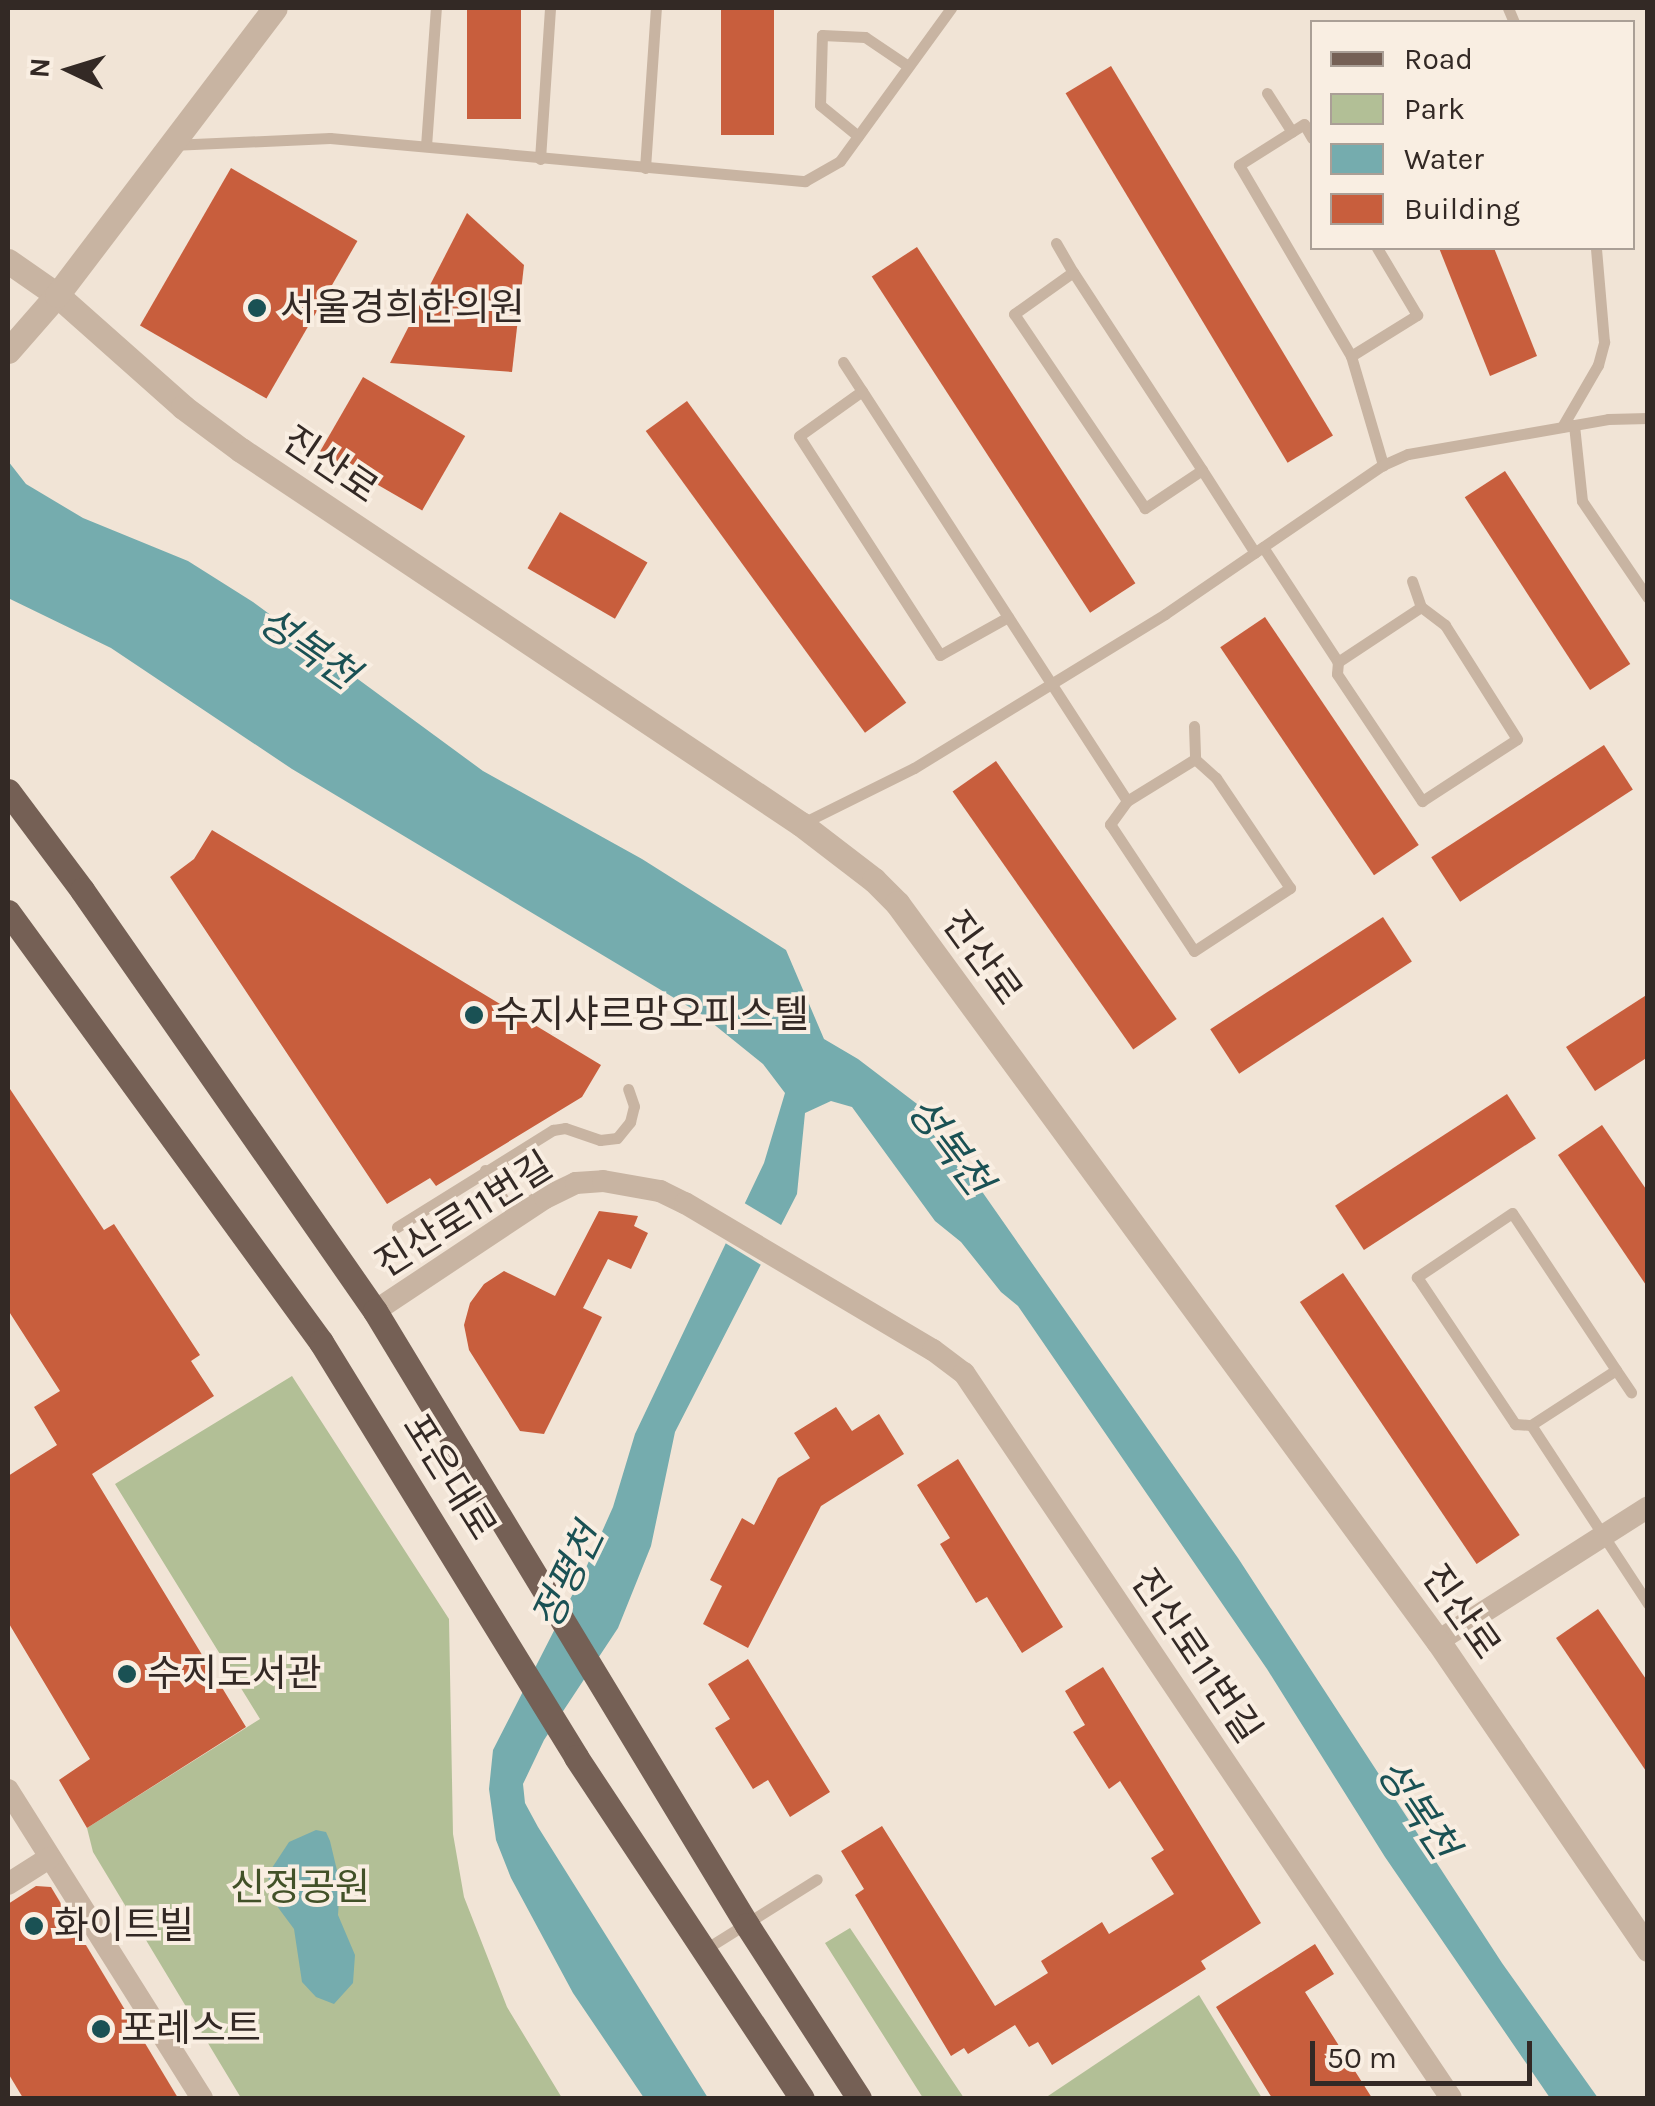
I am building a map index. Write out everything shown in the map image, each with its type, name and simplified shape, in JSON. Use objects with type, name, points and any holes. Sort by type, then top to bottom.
[{"type":"main road","name":"포은대로","points":[[8,791],[82,890],[375,1311],[747,1925]]},
{"type":"main road","name":"포은대로","points":[[8,912],[321,1342],[576,1757],[802,2098]]},
{"type":"main road","points":[[747,1925],[860,2098]]},
{"type":"street","points":[[9,350],[57,295],[275,8]]},
{"type":"street","name":"진산로","points":[[8,261],[57,295],[184,407],[241,450],[801,824],[896,904],[1438,1641],[1648,1949]]},
{"type":"street","name":"진산로11번길","points":[[375,1311],[576,1183],[603,1181],[660,1191],[934,1350],[964,1373],[1451,2098]]},
{"type":"street","points":[[1438,1641],[1648,1507]]},
{"type":"street","points":[[8,1790],[202,2098]]},
{"type":"street","points":[[8,1884],[49,1858]]},
{"type":"lane","points":[[426,146],[436,8]]},
{"type":"lane","points":[[540,158],[550,8]]},
{"type":"lane","points":[[645,168],[656,8]]},
{"type":"lane","points":[[167,146],[330,138],[805,181],[840,161],[950,8]]},
{"type":"lane","points":[[858,136],[820,106],[822,36],[864,37],[908,66]]},
{"type":"lane","points":[[1267,94],[1292,132]]},
{"type":"lane","points":[[1310,134],[1304,124],[1239,166],[1351,356],[1382,465]]},
{"type":"lane","points":[[1056,243],[1202,470],[1338,662],[1337,674],[1422,801],[1517,739],[1446,625],[1421,607],[1412,581]]},
{"type":"lane","points":[[1351,356],[1418,315],[1378,250]]},
{"type":"lane","points":[[1596,250],[1604,342],[1598,365],[1568,426],[1582,502],[1648,598]]},
{"type":"lane","points":[[1074,272],[1014,314],[1145,508],[1202,470]]},
{"type":"lane","points":[[843,362],[1127,801]]},
{"type":"lane","points":[[862,391],[800,436],[940,655],[1008,616]]},
{"type":"lane","points":[[801,824],[914,768],[1050,684],[1259,550],[1382,465],[1408,454],[1568,426],[1648,418]]},
{"type":"lane","points":[[1338,662],[1421,607]]},
{"type":"lane","points":[[1194,726],[1196,759],[1216,778],[1290,888],[1194,951],[1110,824],[1127,801],[1196,759]]},
{"type":"lane","points":[[397,1226],[552,1130],[565,1128],[600,1140],[617,1138],[630,1122],[634,1106],[628,1089]]},
{"type":"lane","points":[[485,1170],[516,1218]]},
{"type":"lane","points":[[1616,1370],[1531,1426],[1516,1424],[1417,1277],[1512,1213],[1631,1392]]},
{"type":"lane","points":[[1531,1426],[1648,1604]]},
{"type":"lane","points":[[704,1950],[817,1880]]},
{"type":"green space","name":"신정공원","points":[[292,1376],[449,1619],[453,1834],[464,1897],[507,2007],[562,2098],[241,2098],[93,1852],[87,1828],[260,1719],[115,1484]]},
{"type":"green space","points":[[850,1928],[964,2098],[923,2098],[825,1943]]},
{"type":"green space","points":[[1199,1995],[1262,2098],[1045,2098]]},
{"type":"water","name":"성복천","points":[[8,461],[26,484],[83,518],[188,561],[253,602],[483,771],[642,859],[786,950],[824,1039],[858,1059],[925,1110],[1238,1558],[1502,1963],[1598,2098],[1550,2098],[1385,1857],[1267,1669],[1018,1306],[1001,1292],[961,1242],[935,1221],[852,1107],[831,1101],[805,1113],[797,1194],[675,1432],[651,1546],[618,1628],[544,1740],[523,1784],[525,1803],[538,1827],[708,2098],[644,2098],[573,1993],[511,1878],[496,1840],[489,1789],[493,1750],[613,1507],[635,1434],[764,1163],[785,1093],[763,1064],[701,1014],[292,769],[111,648],[8,598]]},
{"type":"water","points":[[316,1830],[326,1832],[330,1841],[340,1883],[338,1915],[355,1955],[353,1983],[334,2004],[316,1997],[302,1982],[294,1929],[271,1898],[268,1874],[289,1842]]},
{"type":"pier","points":[[741,1201],[786,1228],[766,1268],[722,1241]]},
{"type":"building","points":[[467,8],[521,8],[521,119],[467,119]]},
{"type":"building","points":[[721,8],[774,8],[774,135],[721,135]]},
{"type":"building","points":[[1111,66],[1333,435],[1288,463],[1066,93]]},
{"type":"building","points":[[231,168],[357,241],[266,399],[140,326]]},
{"type":"building","points":[[467,213],[524,265],[512,372],[390,363]]},
{"type":"building","points":[[917,247],[1135,583],[1090,613],[872,276]]},
{"type":"building","points":[[1440,250],[1495,250],[1537,356],[1490,376]]},
{"type":"building","points":[[363,377],[465,436],[422,510],[320,451]]},
{"type":"building","points":[[687,401],[906,703],[865,733],[646,431]]},
{"type":"building","points":[[1505,471],[1630,664],[1590,690],[1465,497]]},
{"type":"building","points":[[560,512],[647,562],[615,619],[528,568]]},
{"type":"building","points":[[1265,617],[1419,845],[1374,875],[1220,647]]},
{"type":"building","points":[[1604,745],[1633,789],[1460,902],[1431,857]]},
{"type":"building","points":[[996,761],[1177,1019],[1133,1049],[953,791]]},
{"type":"building","name":"수지샤르망오피스텔","points":[[212,830],[601,1065],[582,1097],[436,1186],[430,1178],[387,1204],[170,877],[194,859]]},
{"type":"building","points":[[1383,917],[1412,961],[1239,1074],[1210,1029]]},
{"type":"building","points":[[1648,994],[1648,1057],[1595,1091],[1566,1047]]},
{"type":"building","points":[[8,1086],[104,1230],[114,1224],[200,1355],[191,1361],[214,1396],[92,1474],[246,1727],[87,1828],[59,1780],[90,1759],[8,1622],[8,1476],[57,1445],[34,1407],[60,1391],[8,1310]]},
{"type":"building","points":[[1507,1094],[1536,1138],[1364,1250],[1335,1206]]},
{"type":"building","points":[[1602,1125],[1648,1192],[1648,1288],[1558,1155]]},
{"type":"building","points":[[599,1211],[638,1216],[634,1226],[648,1233],[631,1269],[608,1259],[583,1308],[602,1317],[544,1434],[520,1431],[469,1350],[464,1325],[470,1303],[484,1284],[504,1271],[555,1296]]},
{"type":"building","points":[[1343,1273],[1520,1535],[1477,1564],[1300,1302]]},
{"type":"building","points":[[836,1407],[852,1431],[879,1414],[904,1454],[821,1506],[748,1648],[703,1624],[722,1586],[710,1580],[742,1518],[754,1525],[778,1478],[810,1458],[794,1433]]},
{"type":"building","points":[[958,1459],[1063,1627],[1022,1653],[987,1597],[976,1603],[940,1544],[950,1538],[917,1485]]},
{"type":"building","points":[[1598,1609],[1648,1682],[1648,1774],[1556,1638]]},
{"type":"building","points":[[748,1659],[830,1792],[790,1817],[768,1780],[753,1789],[715,1728],[730,1719],[708,1684]]},
{"type":"building","points":[[1103,1667],[1261,1923],[1201,1961],[1206,1969],[1052,2065],[1038,2042],[1029,2047],[1015,2025],[968,2054],[964,2048],[951,2056],[855,1895],[864,1889],[841,1851],[882,1826],[995,2006],[1048,1973],[1041,1961],[1102,1922],[1109,1934],[1174,1894],[1151,1858],[1164,1850],[1120,1781],[1109,1789],[1073,1732],[1085,1725],[1065,1691]]},
{"type":"building","points":[[36,1886],[51,1887],[178,2098],[23,2098],[8,2073],[8,1904]]},
{"type":"building","points":[[1315,1944],[1334,1974],[1305,1992],[1372,2098],[1272,2098],[1216,2007]]},
{"type":"place","name":"서울경희한의원","points":[[257,308]]},
{"type":"place","name":"수지샤르망오피스텔","points":[[474,1015]]},
{"type":"place","name":"수지도서관","points":[[127,1674]]},
{"type":"place","name":"화이트빌","points":[[34,1926]]},
{"type":"place","name":"포레스트","points":[[101,2029]]},
{"type":"water label","name":"정평천","points":[[568,1577]]}]
